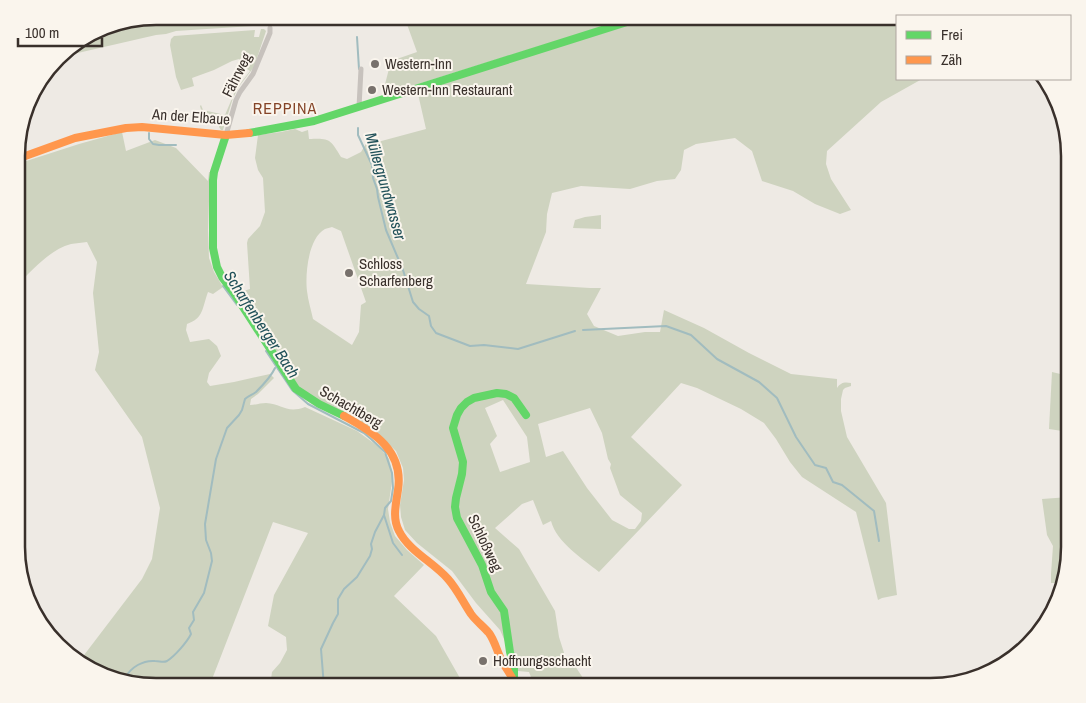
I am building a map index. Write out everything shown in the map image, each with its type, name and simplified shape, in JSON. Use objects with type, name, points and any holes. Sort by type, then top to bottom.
[{"type":"street","name":"An der Elbaue","points":[[25,157],[76,138],[126,128],[142,127],[223,135],[258,132],[314,121],[618,25]]},
{"type":"street","name":"Fährweg","points":[[223,135],[236,100],[253,74],[270,33],[270,28]]},
{"type":"street","points":[[359,107],[361,69]]},
{"type":"street","name":"Schachtberg","points":[[223,135],[213,180],[213,248],[219,272],[292,385],[320,406],[369,431],[378,437],[388,448],[399,476],[394,508],[397,528],[406,542],[448,580],[474,617],[490,634],[512,678]]},
{"type":"street","name":"Schloßweg","points":[[515,678],[504,611],[491,592],[482,565],[457,518],[455,507],[462,474],[462,462],[453,428],[457,415],[467,402],[474,398],[492,394],[506,394],[514,398],[526,415]]},
{"type":"green space","points":[[147,25],[266,25],[176,31],[73,54],[98,38],[114,32]]},
{"type":"green space","points":[[407,25],[607,25],[383,95],[391,61],[417,52]]},
{"type":"green space","points":[[629,25],[896,25],[896,80],[920,80],[881,102],[827,151],[826,164],[831,179],[851,210],[840,214],[815,204],[793,191],[762,181],[752,151],[735,138],[696,144],[684,150],[681,170],[675,179],[657,181],[630,189],[581,186],[552,193],[547,214],[546,232],[526,284],[601,288],[587,314],[594,326],[618,336],[660,332],[664,310],[704,328],[791,374],[837,379],[837,388],[843,383],[851,383],[851,386],[843,390],[841,411],[847,437],[886,503],[897,595],[878,600],[856,512],[802,477],[764,423],[741,409],[697,388],[681,383],[631,437],[682,485],[599,572],[564,543],[551,521],[543,525],[533,500],[522,504],[495,528],[519,549],[555,611],[559,637],[566,659],[573,663],[583,678],[531,678],[529,672],[518,671],[500,630],[476,603],[452,571],[417,543],[405,530],[400,505],[404,480],[403,468],[396,451],[380,436],[324,405],[300,389],[238,295],[240,292],[250,289],[247,243],[248,239],[260,226],[265,212],[263,178],[258,170],[255,158],[258,135],[295,129],[302,132],[308,130],[309,139],[329,141],[341,157],[347,159],[361,152],[367,142],[374,143],[426,129],[418,94],[409,96],[412,92]],"holes":[[[332,227],[341,231],[366,302],[361,305],[359,332],[352,345],[313,319],[307,294],[307,267],[311,248],[315,240],[325,229]],[[503,400],[527,437],[530,462],[500,472],[490,444],[497,436],[485,408]],[[590,408],[602,433],[611,464],[610,468],[620,495],[642,513],[641,521],[635,529],[629,529],[612,520],[587,488],[563,451],[546,457],[538,424]]]},
{"type":"green space","points":[[261,29],[266,31],[254,67],[233,98],[223,130],[221,130],[219,123],[204,120],[200,106],[203,110],[225,115],[236,89],[250,71],[240,64],[239,59],[192,78],[194,86],[181,90],[176,77],[170,45],[171,39],[174,36],[255,30],[254,37],[259,37]]},
{"type":"green space","points":[[122,132],[126,151],[155,140],[176,148],[208,181],[210,172],[209,258],[214,272],[223,287],[213,294],[208,292],[200,315],[193,322],[187,324],[186,330],[190,342],[209,339],[217,346],[221,356],[209,373],[207,382],[210,386],[270,374],[274,378],[251,399],[250,405],[266,403],[289,409],[305,407],[357,431],[379,447],[389,459],[393,475],[388,509],[395,536],[424,565],[394,596],[436,636],[460,678],[271,678],[272,672],[280,663],[287,650],[286,637],[268,626],[274,595],[308,533],[273,522],[212,678],[139,677],[122,674],[98,665],[83,656],[142,579],[152,559],[160,508],[142,437],[95,370],[99,352],[93,293],[97,262],[87,242],[63,247],[42,261],[25,277],[25,161]]},
{"type":"green space","points":[[601,215],[601,229],[573,228],[575,220]]},
{"type":"green space","points":[[1052,372],[1061,374],[1061,431],[1049,429]]},
{"type":"green space","points":[[1061,498],[1061,556],[1056,583],[1051,583],[1053,546],[1047,535],[1042,499]]},
{"type":"waterway","name":"Müllergrundwasser","points":[[357,37],[359,69]]},
{"type":"waterway","name":"Müllergrundwasser","points":[[358,128],[358,135],[372,165],[373,178],[386,230],[403,270],[413,302],[429,316],[431,326],[436,333],[470,346],[484,345],[518,349],[575,331]]},
{"type":"waterway","points":[[149,133],[149,139],[153,144],[176,145]]},
{"type":"waterway","name":"Scharfenberger Bach","points":[[223,286],[237,305]]},
{"type":"waterway","name":"Müllergrundwasser","points":[[583,330],[666,326],[691,335],[717,359],[759,382],[777,398],[796,437],[815,465],[826,468],[833,482],[842,485],[874,511],[879,541]]},
{"type":"waterway","name":"Scharfenberger Bach","points":[[266,351],[292,390],[308,404],[364,433],[385,452],[392,473],[393,488],[391,501],[385,508],[384,515],[393,543],[402,555]]},
{"type":"waterway","points":[[128,675],[142,663],[167,661],[174,656],[191,634],[189,628],[194,620],[193,612],[204,593],[212,561],[206,540],[205,524],[216,459],[227,428],[239,415],[245,399],[261,387],[275,368]]},
{"type":"waterway","points":[[323,678],[321,649],[338,614],[338,599],[344,589],[357,577],[370,556],[375,532],[384,515]]},
{"type":"traffic: fast","points":[[249,133],[314,121],[618,25]]},
{"type":"traffic: fast","points":[[226,135],[213,180],[213,248],[217,267],[296,389],[319,404],[344,416]]},
{"type":"traffic: fast","points":[[514,678],[514,667],[504,611],[491,592],[482,565],[457,518],[455,507],[463,462],[453,428],[457,415],[467,402],[474,398],[497,393],[506,394],[514,398],[526,415]]},
{"type":"traffic: slow","points":[[25,156],[75,138],[126,128],[142,127],[226,135],[249,133]]},
{"type":"traffic: slow","points":[[344,416],[376,436],[391,454],[399,476],[395,516],[399,531],[409,545],[451,583],[471,614],[491,636],[502,661],[513,678]]},
{"type":"place","name":"Western-Inn","points":[[375,64]]},
{"type":"place","name":"Western-Inn Restaurant","points":[[372,90]]},
{"type":"place","name":"Schloss Scharfenberg","points":[[349,273]]},
{"type":"place","name":"Hoffnungsschacht","points":[[483,661]]},
{"type":"district","name":"REPPINA","points":[[285,108]]}]
